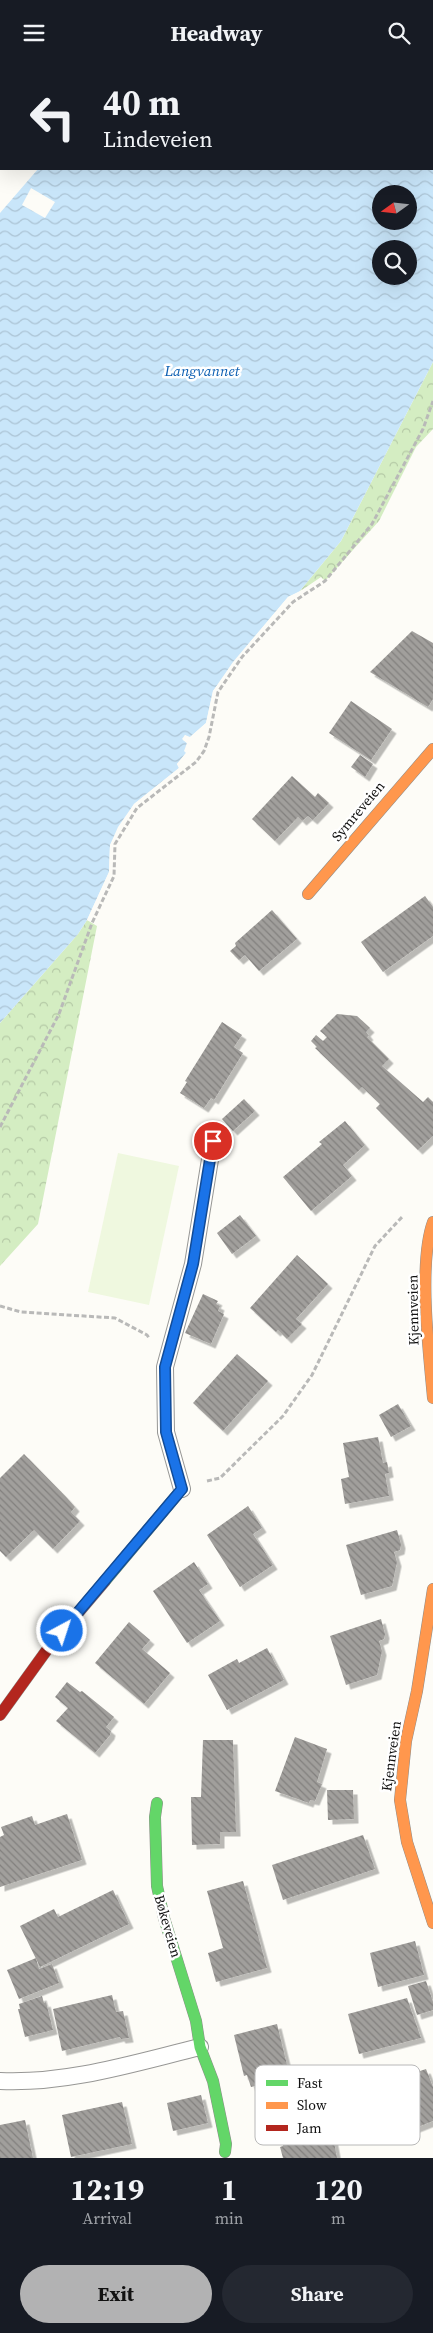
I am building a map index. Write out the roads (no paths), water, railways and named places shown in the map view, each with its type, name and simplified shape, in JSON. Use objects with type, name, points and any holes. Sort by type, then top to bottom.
[{"type":"street","name":"Symreveien","points":[[308,895],[412,771],[433,749]]},
{"type":"street","name":"Kjennveien","points":[[433,1222],[428,1232],[426,1288],[427,1339],[433,1399]]},
{"type":"street","points":[[0,1715],[49,1647],[182,1489]]},
{"type":"street","name":"Kjennveien","points":[[433,1589],[417,1691],[406,1741],[400,1800],[408,1842],[433,1923]]},
{"type":"street","name":"Bøkeveien","points":[[157,1803],[155,1817],[157,1886],[164,1918],[196,2021],[200,2047],[213,2081],[226,2144],[221,2155]]},
{"type":"lane","points":[[182,1489],[166,1432],[165,1367],[193,1264],[213,1141]]},
{"type":"lane","points":[[0,2081],[32,2082],[86,2075],[200,2047]]},
{"type":"water","name":"Langvannet","points":[[37,170],[433,170],[433,362],[341,541],[299,592],[288,597],[213,691],[206,723],[189,738],[185,735],[183,740],[187,743],[186,753],[177,764],[179,768],[134,804],[110,845],[109,872],[87,920],[78,934],[0,1023],[0,213]]}]
